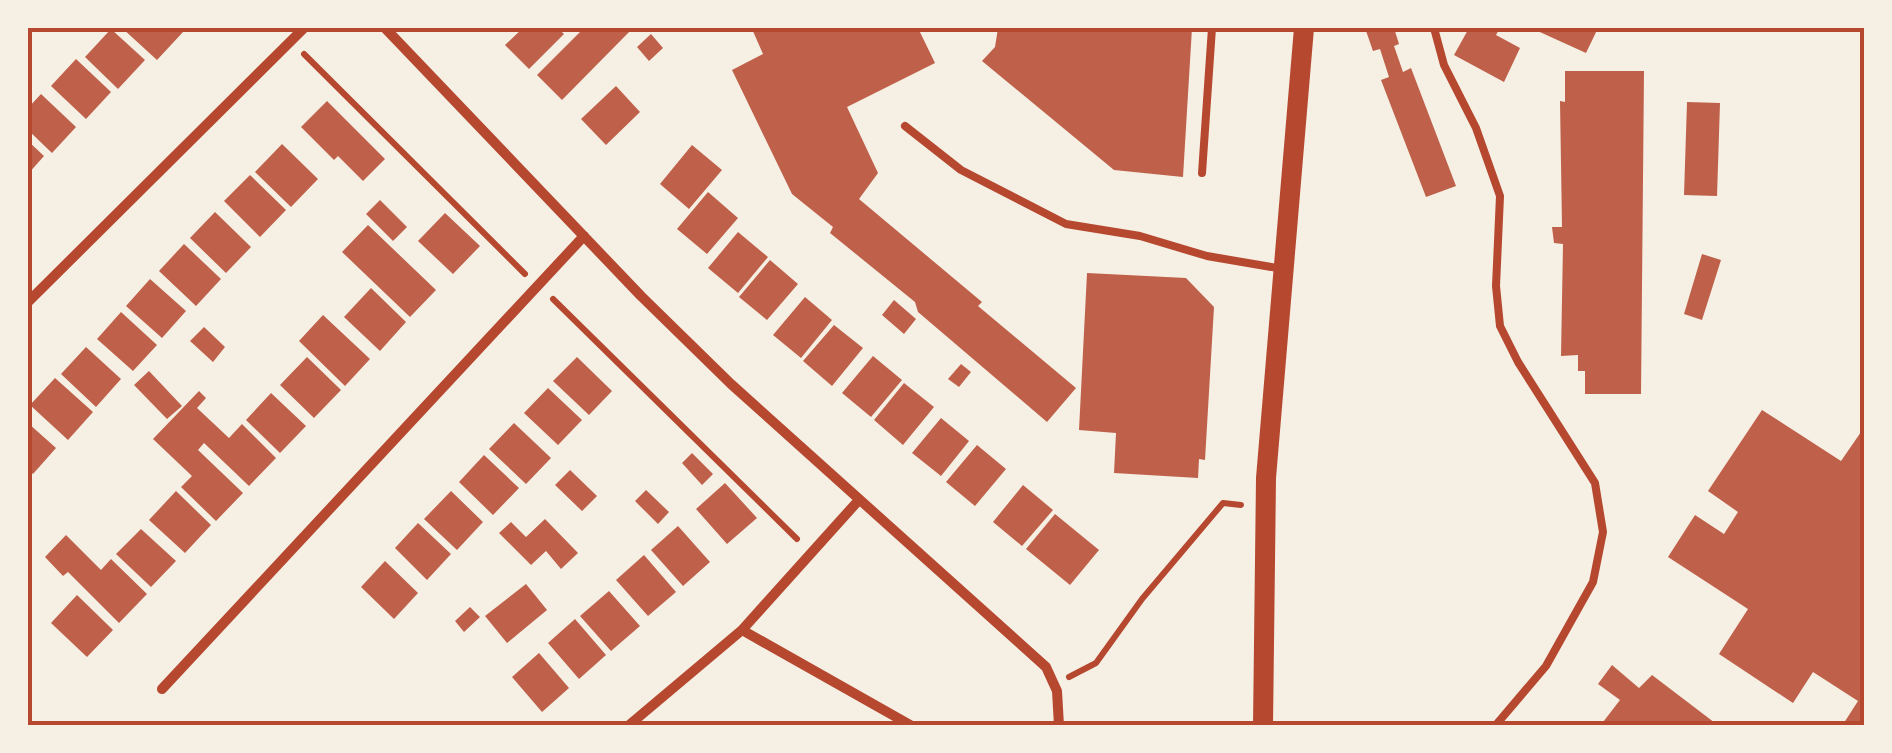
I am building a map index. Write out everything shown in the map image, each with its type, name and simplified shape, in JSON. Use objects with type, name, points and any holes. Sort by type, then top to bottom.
[{"type":"main road","points":[[1263,726],[1266,506],[1304,28]]},
{"type":"street","points":[[28,302],[304,28]]},
{"type":"street","points":[[384,28],[718,372],[1046,668],[1055,684],[1059,726]]},
{"type":"street","points":[[162,689],[584,236]]},
{"type":"street","points":[[628,726],[742,630],[858,501]]},
{"type":"street","points":[[742,630],[912,726]]},
{"type":"lane","points":[[1202,173],[1212,28]]},
{"type":"lane","points":[[1434,28],[1444,66],[1476,128],[1500,196],[1496,286],[1500,326],[1518,362],[1594,483],[1603,532],[1593,582],[1546,666],[1495,726]]},
{"type":"lane","points":[[905,126],[961,170],[1066,224],[1140,236],[1207,256],[1282,268]]},
{"type":"path","points":[[1055,684],[1096,663],[1180,550],[1223,504],[1266,506]]},
{"type":"building","points":[[122,28],[178,28],[183,32],[157,60]]},
{"type":"building","points":[[523,28],[558,28],[564,34],[529,69],[505,45]]},
{"type":"building","points":[[584,28],[633,28],[562,100],[537,75]]},
{"type":"building","points":[[918,28],[935,63],[847,107],[878,173],[859,199],[982,302],[978,306],[1076,388],[1047,422],[918,312],[915,302],[830,233],[833,227],[792,194],[732,70],[763,54],[752,29]]},
{"type":"building","points":[[998,28],[1192,28],[1183,177],[1114,170],[982,61],[995,47]]},
{"type":"building","points":[[1365,28],[1394,28],[1399,44],[1394,46],[1403,72],[1411,68],[1456,186],[1426,197],[1381,80],[1389,77],[1380,49],[1373,51]]},
{"type":"building","points":[[1469,28],[1500,28],[1496,35],[1520,48],[1504,82],[1454,55]]},
{"type":"building","points":[[1531,28],[1598,28],[1586,53]]},
{"type":"building","points":[[111,29],[145,60],[118,89],[85,57]]},
{"type":"building","points":[[651,34],[663,48],[649,61],[637,47]]},
{"type":"building","points":[[76,59],[111,92],[86,119],[51,86]]},
{"type":"building","points":[[1565,71],[1644,71],[1641,394],[1585,394],[1585,371],[1578,371],[1578,355],[1561,356],[1563,244],[1554,243],[1552,227],[1562,227],[1560,101],[1565,102]]},
{"type":"building","points":[[616,86],[640,112],[606,145],[581,119]]},
{"type":"building","points":[[41,94],[76,127],[52,153],[28,130],[28,108]]},
{"type":"building","points":[[327,101],[385,159],[363,181],[338,156],[334,160],[301,127]]},
{"type":"building","points":[[1687,102],[1720,103],[1717,196],[1684,195]]},
{"type":"building","points":[[28,141],[44,156],[28,174]]},
{"type":"building","points":[[282,144],[318,179],[291,207],[255,172]]},
{"type":"building","points":[[692,145],[722,170],[689,209],[660,184]]},
{"type":"building","points":[[250,175],[286,210],[260,237],[224,201]]},
{"type":"building","points":[[708,192],[738,218],[707,254],[677,229]]},
{"type":"building","points":[[380,200],[407,227],[393,241],[366,214]]},
{"type":"building","points":[[215,212],[251,247],[226,273],[190,238]]},
{"type":"building","points":[[445,213],[480,246],[453,274],[418,241]]},
{"type":"building","points":[[368,225],[436,290],[410,317],[342,252]]},
{"type":"building","points":[[738,232],[768,257],[738,293],[708,268]]},
{"type":"building","points":[[184,244],[221,279],[196,306],[159,271]]},
{"type":"building","points":[[1702,254],[1721,260],[1702,320],[1684,314]]},
{"type":"building","points":[[770,260],[798,284],[767,320],[739,297]]},
{"type":"building","points":[[1087,273],[1186,278],[1214,307],[1205,460],[1199,459],[1198,478],[1114,473],[1116,433],[1079,430]]},
{"type":"building","points":[[150,279],[186,311],[162,338],[126,306]]},
{"type":"building","points":[[371,288],[406,322],[380,351],[344,317]]},
{"type":"building","points":[[805,297],[832,320],[801,358],[773,335]]},
{"type":"building","points":[[894,300],[916,319],[904,334],[882,315]]},
{"type":"building","points":[[121,312],[157,345],[133,371],[97,339]]},
{"type":"building","points":[[323,315],[370,359],[345,386],[299,341]]},
{"type":"building","points":[[834,325],[863,348],[832,386],[803,361]]},
{"type":"building","points":[[204,327],[225,347],[213,362],[190,341]]},
{"type":"building","points":[[86,347],[121,379],[96,407],[61,374]]},
{"type":"building","points":[[873,356],[902,380],[871,417],[842,393]]},
{"type":"building","points":[[307,357],[341,390],[314,418],[280,385]]},
{"type":"building","points":[[577,357],[612,391],[589,415],[553,381]]},
{"type":"building","points":[[961,364],[971,372],[959,387],[948,379]]},
{"type":"building","points":[[149,371],[182,406],[167,419],[134,385]]},
{"type":"building","points":[[55,378],[93,412],[68,440],[30,405]]},
{"type":"building","points":[[904,383],[934,407],[903,445],[874,420]]},
{"type":"building","points":[[548,388],[582,420],[558,445],[524,413]]},
{"type":"building","points":[[199,391],[206,398],[197,408],[229,438],[242,424],[276,458],[249,486],[204,443],[198,450],[243,493],[216,521],[181,487],[192,476],[153,439]]},
{"type":"building","points":[[271,393],[306,426],[280,453],[246,420]]},
{"type":"building","points":[[1762,410],[1841,461],[1861,432],[1864,435],[1864,726],[1842,726],[1858,701],[1813,672],[1793,703],[1719,654],[1748,609],[1668,557],[1695,515],[1724,534],[1738,512],[1708,491]]},
{"type":"building","points":[[941,418],[969,441],[941,476],[912,453]]},
{"type":"building","points":[[28,423],[56,448],[33,474],[28,470]]},
{"type":"building","points":[[514,423],[551,458],[526,484],[489,449]]},
{"type":"building","points":[[977,445],[1006,469],[975,506],[946,482]]},
{"type":"building","points":[[692,453],[713,474],[702,485],[682,463]]},
{"type":"building","points":[[484,455],[519,488],[493,515],[459,482]]},
{"type":"building","points":[[570,470],[597,496],[582,511],[555,485]]},
{"type":"building","points":[[725,483],[757,518],[727,544],[696,509]]},
{"type":"building","points":[[1023,485],[1053,510],[1022,546],[993,522]]},
{"type":"building","points":[[646,490],[669,512],[658,524],[635,501]]},
{"type":"building","points":[[176,491],[211,525],[185,553],[149,520]]},
{"type":"building","points":[[451,491],[483,522],[457,550],[424,519]]},
{"type":"building","points":[[1055,514],[1099,550],[1070,585],[1026,549]]},
{"type":"building","points":[[545,519],[578,553],[561,569],[546,551],[531,565],[499,533],[511,522],[526,537]]},
{"type":"building","points":[[418,523],[451,554],[427,580],[395,548]]},
{"type":"building","points":[[678,526],[710,562],[683,586],[651,550]]},
{"type":"building","points":[[141,529],[176,561],[151,587],[116,554]]},
{"type":"building","points":[[66,535],[101,570],[111,559],[147,594],[119,623],[68,572],[63,576],[45,557]]},
{"type":"building","points":[[644,555],[676,592],[648,616],[616,580]]},
{"type":"building","points":[[385,561],[418,593],[394,619],[361,587]]},
{"type":"building","points":[[526,584],[547,610],[507,643],[485,616]]},
{"type":"building","points":[[609,591],[640,626],[611,651],[580,616]]},
{"type":"building","points":[[77,595],[113,630],[87,657],[51,623]]},
{"type":"building","points":[[470,607],[480,617],[464,632],[455,621]]},
{"type":"building","points":[[575,619],[606,655],[579,679],[548,643]]},
{"type":"building","points":[[539,653],[569,688],[542,712],[512,677]]},
{"type":"building","points":[[1612,665],[1639,688],[1652,675],[1719,726],[1600,726],[1620,700],[1598,684]]}]
